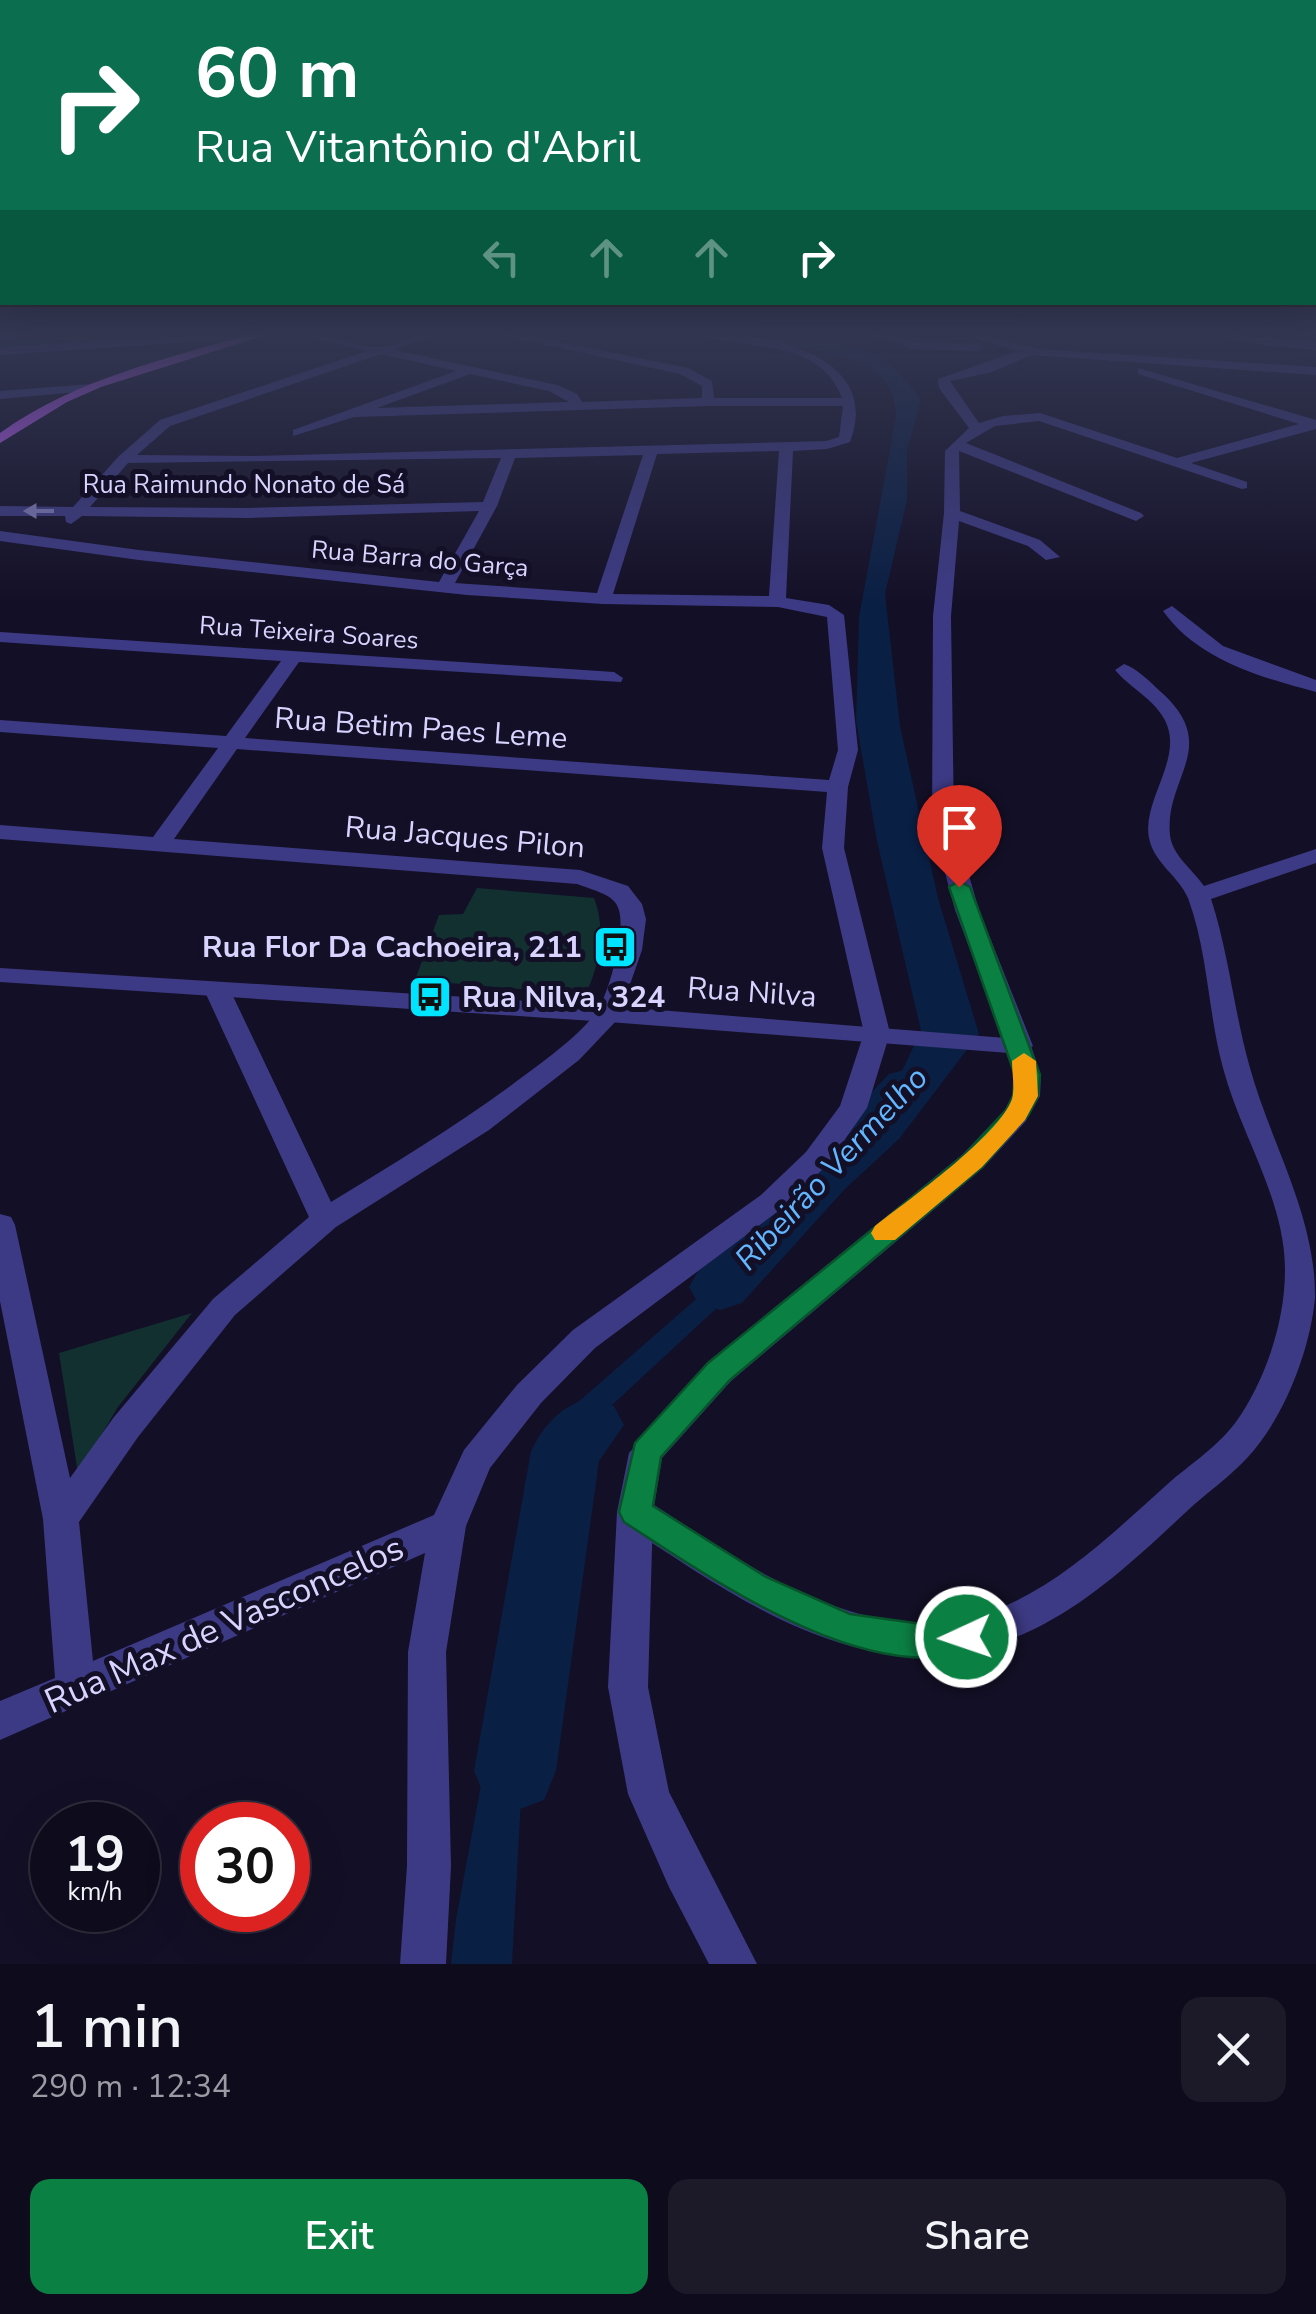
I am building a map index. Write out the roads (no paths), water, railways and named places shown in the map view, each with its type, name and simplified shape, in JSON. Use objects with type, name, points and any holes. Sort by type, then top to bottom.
[{"type":"main road","points":[[0,439],[22,422]]},
{"type":"street","points":[[46,544],[124,459],[168,422]]},
{"type":"street","points":[[298,433],[328,422]]},
{"type":"street","points":[[124,459],[254,460],[818,446],[845,439],[847,422]]},
{"type":"street","points":[[971,422],[978,430]]},
{"type":"street","points":[[734,1964],[684,1872],[649,1794],[628,1688],[636,1512],[646,1452],[719,1372],[973,1161],[1016,1114],[1026,1096],[1028,1075],[1004,1044],[943,824],[942,616],[952,513],[949,478],[956,444],[978,430],[1003,422]]},
{"type":"street","points":[[1054,422],[1242,485]]},
{"type":"street","points":[[1176,463],[1315,425]]},
{"type":"street","points":[[956,444],[1136,516]]},
{"type":"street","points":[[777,602],[786,447]]},
{"type":"street","points":[[603,599],[652,450]]},
{"type":"street","points":[[445,586],[489,506],[510,452]]},
{"type":"street","name":"Rua Raimundo Nonato de Sá","points":[[0,511],[250,514],[489,506]]},
{"type":"street","points":[[952,513],[1034,543],[1052,557]]},
{"type":"street","name":"Rua Barra do Garça","points":[[0,536],[445,586],[603,599],[815,606],[835,614],[848,730],[848,750],[838,788]]},
{"type":"street","points":[[1172,611],[1186,631],[1210,644],[1316,686]]},
{"type":"street","name":"Rua Teixeira Soares","points":[[0,637],[614,678]]},
{"type":"street","points":[[158,846],[294,656]]},
{"type":"street","points":[[636,1512],[754,1588],[848,1629],[922,1640],[966,1637],[1033,1611],[1092,1570],[1243,1439],[1279,1370],[1300,1296],[1298,1229],[1238,1076],[1199,895],[1169,861],[1158,838],[1162,811],[1183,744],[1178,718],[1124,670]]},
{"type":"street","name":"Rua Betim Paes Leme","points":[[0,726],[838,788]]},
{"type":"street","points":[[423,1964],[429,1866],[427,1652],[448,1526],[476,1460],[529,1394],[584,1339],[771,1202],[816,1159],[853,1108],[888,1034],[833,848],[838,788]]},
{"type":"street","name":"Rua Jacques Pilon","points":[[0,832],[551,873],[602,882],[620,892],[630,904],[634,919],[630,950],[609,1014],[570,1054],[479,1124],[325,1220],[224,1307],[126,1426],[61,1518]]},
{"type":"street","points":[[1199,895],[1313,861]]},
{"type":"street","name":"Rua Nilva","points":[[0,975],[1004,1044]]},
{"type":"street","points":[[218,992],[325,1220]]},
{"type":"street","points":[[0,1225],[61,1518],[76,1688]]},
{"type":"street","name":"Rua Max de Vasconcelos","points":[[0,1722],[448,1526]]},
{"type":"water","name":"Ribeirão Vermelho","points":[[895,422],[915,422],[907,451],[907,500],[885,594],[900,726],[938,898],[979,1034],[899,1139],[610,1407],[536,1522],[512,1964],[451,1964],[512,1619],[525,1482],[577,1403],[820,1191],[887,1102],[921,1031],[877,841],[856,721],[859,617]]},
{"type":"waterway","name":"Ribeirão Vermelho","points":[[720,1287],[908,1086]]},
{"type":"waterway","name":"Ribeirão Vermelho","points":[[515,1771],[566,1451],[590,1425]]},
{"type":"place","name":"Rua Flor Da Cachoeira, 211","points":[[615,947]]},
{"type":"place","name":"Rua Nilva, 324","points":[[430,997]]}]
